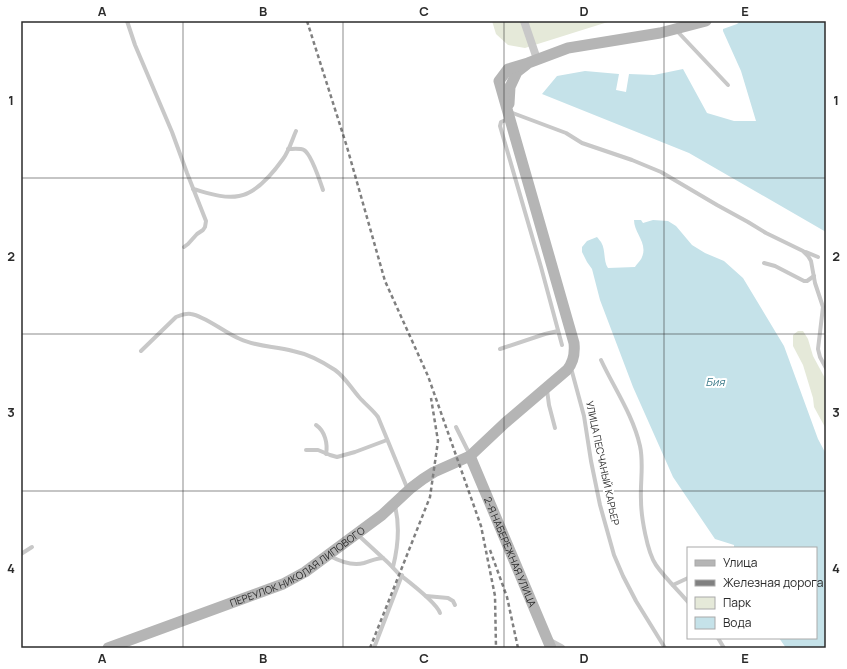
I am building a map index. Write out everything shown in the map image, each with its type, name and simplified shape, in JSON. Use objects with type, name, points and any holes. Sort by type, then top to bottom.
[{"type":"street","points":[[524,21],[532,61]]},
{"type":"street","points":[[571,366],[574,358],[574,342],[509,115],[510,87],[517,72],[532,61],[568,48],[660,33],[706,21]]},
{"type":"street","name":"ПЕРЕУЛОК НИКОЛАЯ ЛИПОВОГО","points":[[108,648],[283,584],[305,572],[356,534],[423,479],[434,472],[470,456],[505,423],[571,366]]},
{"type":"street","name":"2-Я НАБЕРЕЖНАЯ УЛИЦА","points":[[470,456],[550,644]]},
{"type":"street","points":[[550,644],[561,648]]},
{"type":"lane","points":[[127,21],[135,45],[172,132],[206,221],[203,230],[184,248]]},
{"type":"lane","points":[[675,29],[728,85]]},
{"type":"lane","points":[[562,345],[500,126],[501,122],[509,115],[566,133],[582,143],[632,160],[661,172],[766,233],[818,257]]},
{"type":"lane","points":[[193,189],[229,197],[248,194],[268,178],[283,159],[296,131]]},
{"type":"lane","points":[[288,149],[298,149],[306,152],[310,157],[323,190]]},
{"type":"lane","points":[[803,251],[810,259],[815,283],[824,308],[818,349],[820,357],[826,368]]},
{"type":"lane","points":[[764,263],[775,266],[804,281],[807,281],[814,276]]},
{"type":"lane","points":[[140,351],[176,317],[180,315],[192,314],[206,320],[230,335],[249,343],[294,351],[322,362],[336,370],[375,414],[380,422],[408,491]]},
{"type":"lane","points":[[500,349],[558,331]]},
{"type":"lane","points":[[601,360],[633,423],[640,445],[642,458],[641,500],[651,555],[656,565],[687,601]]},
{"type":"lane","name":"УЛИЦА ПЕСЧАНЫЙ КАРЬЕР","points":[[571,366],[584,416],[596,488],[610,543],[633,596],[665,648]]},
{"type":"lane","points":[[546,388],[555,428]]},
{"type":"lane","points":[[316,425],[322,431],[324,436],[327,448],[326,454]]},
{"type":"lane","points":[[456,427],[470,456]]},
{"type":"lane","points":[[306,450],[318,450],[337,457],[387,440]]},
{"type":"lane","points":[[393,567],[398,537],[397,516],[394,504]]},
{"type":"lane","points":[[356,534],[425,596],[440,613]]},
{"type":"lane","points":[[21,554],[32,547]]},
{"type":"lane","points":[[328,555],[340,561],[351,564],[383,558]]},
{"type":"lane","points":[[374,648],[402,575]]},
{"type":"lane","points":[[673,585],[687,578]]},
{"type":"lane","points":[[425,596],[450,598],[455,605]]},
{"type":"lane","points":[[719,639],[724,648]]},
{"type":"green space","points":[[492,21],[611,21],[525,48],[508,45],[496,34]]},
{"type":"green space","points":[[798,331],[803,331],[808,339],[813,356],[826,380],[826,429],[814,407],[813,398],[803,365],[793,346],[793,335]]},
{"type":"water","points":[[740,21],[826,21],[826,232],[689,153],[542,94],[557,76],[585,71],[619,74],[616,90],[626,92],[629,74],[654,75],[683,69],[707,113],[734,121],[756,121],[741,71],[723,31],[723,29],[737,24]]},
{"type":"water","name":"Бия","points":[[634,220],[641,220],[643,223],[653,220],[668,221],[676,226],[692,245],[705,253],[724,261],[743,278],[784,346],[818,439],[826,454],[826,648],[786,648],[780,639],[817,639],[817,547],[734,547],[734,545],[715,539],[673,477],[633,387],[600,300],[592,269],[582,252],[582,247],[587,241],[597,237],[603,245],[606,265],[608,268],[635,267],[642,257],[643,247]]},
{"type":"railway","points":[[307,21],[347,147],[385,281],[428,376],[481,526],[495,596],[496,648]]},
{"type":"railway","points":[[370,648],[430,497],[438,441],[431,398]]},
{"type":"railway","points":[[490,550],[507,597],[518,648]]}]
